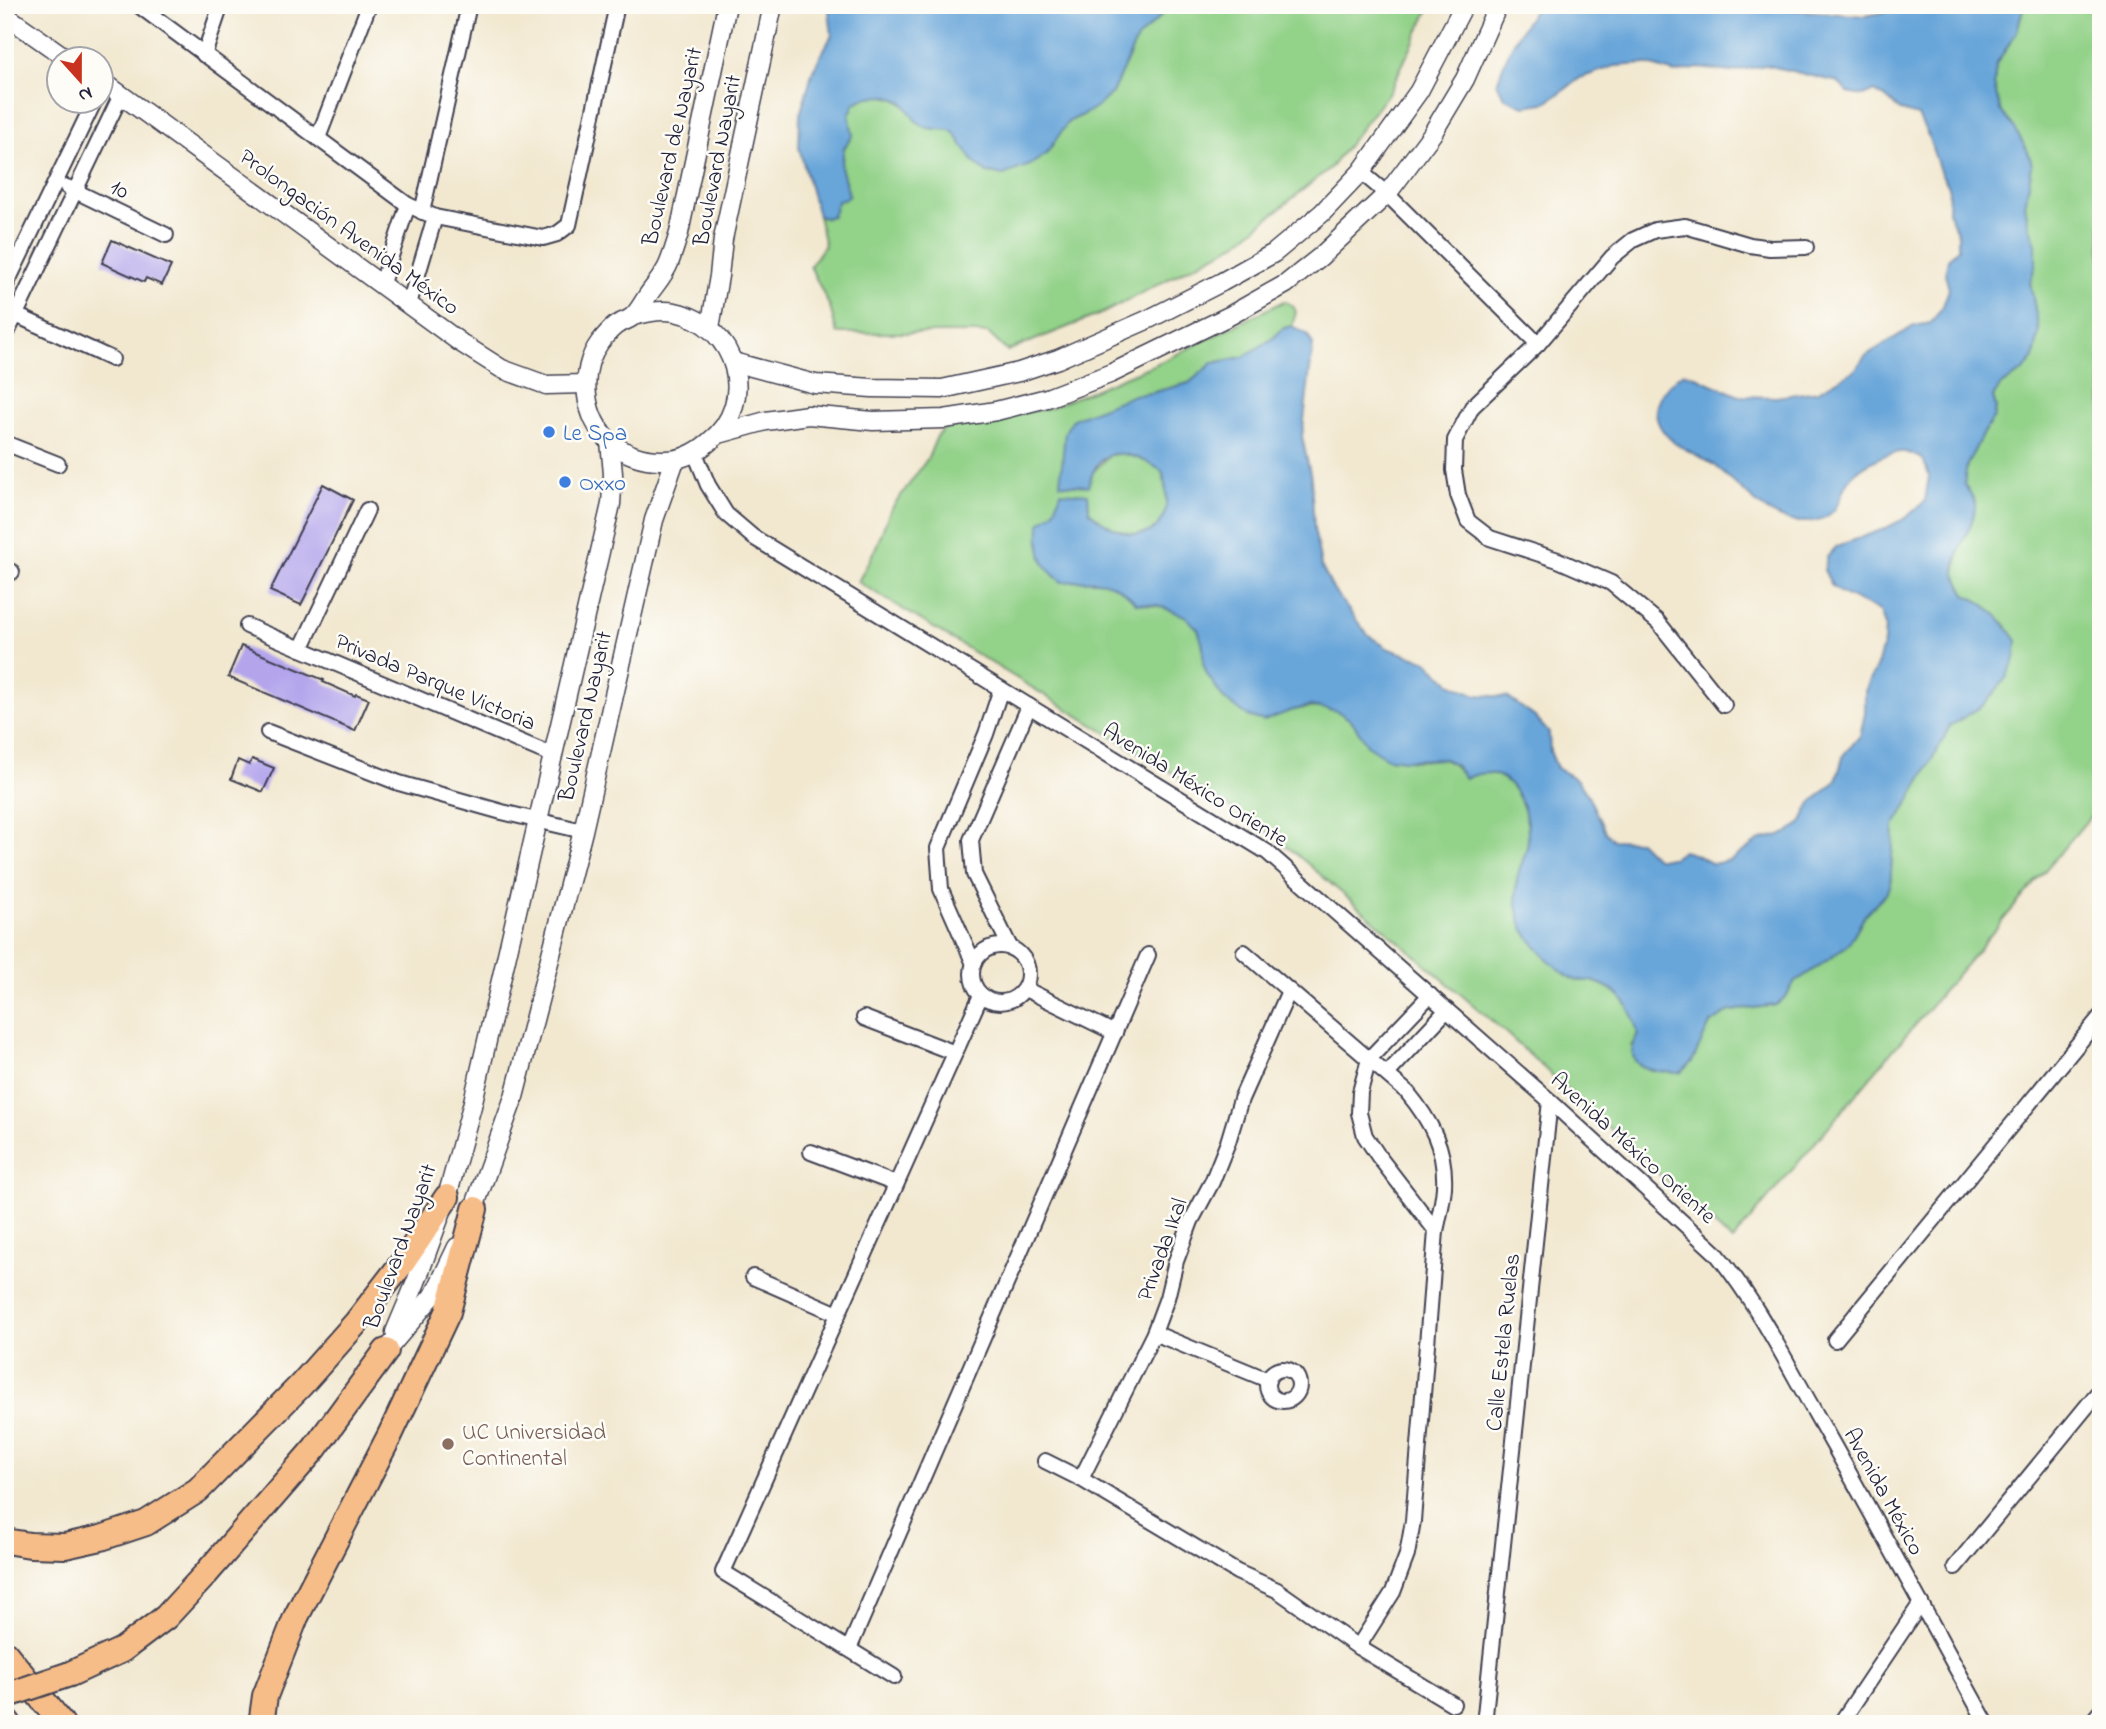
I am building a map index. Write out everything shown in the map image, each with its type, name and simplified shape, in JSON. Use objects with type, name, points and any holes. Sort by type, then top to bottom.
[{"type":"highway","points":[[5,1541],[65,1546],[101,1538],[146,1523],[198,1490],[301,1385],[356,1323],[403,1262],[447,1197]]},
{"type":"highway","points":[[261,1724],[265,1696],[296,1617],[390,1434],[448,1312],[475,1209]]},
{"type":"highway","points":[[5,1696],[70,1674],[122,1650],[166,1617],[315,1447],[386,1351]]},
{"type":"highway","points":[[5,1653],[62,1724]]},
{"type":"highway","points":[[5,1719],[9,1724]]},
{"type":"street","points":[[138,5],[408,205],[429,214],[543,238],[557,234],[569,225],[617,5]]},
{"type":"street","points":[[204,55],[221,5]]},
{"type":"street","points":[[318,138],[369,5]]},
{"type":"street","points":[[409,304],[469,5]]},
{"type":"street","name":"Boulevard de Nayarit","points":[[585,384],[589,362],[599,343],[614,327],[634,316],[668,265],[679,233],[727,5]]},
{"type":"street","name":"Boulevard Nayarit","points":[[710,328],[723,239],[773,5]]},
{"type":"street","points":[[733,362],[816,384],[942,389],[1019,372],[1058,359],[1149,319],[1273,253],[1322,213],[1360,172],[1419,91],[1464,5]]},
{"type":"street","points":[[719,434],[766,421],[808,415],[873,421],[944,419],[996,411],[1046,398],[1112,373],[1231,316],[1295,277],[1387,194],[1432,134],[1465,79],[1498,5]]},
{"type":"street","points":[[5,15],[49,46]]},
{"type":"street","name":"Prolongación Avenida México","points":[[116,92],[461,343],[502,369],[546,385],[585,384]]},
{"type":"street","points":[[5,337],[10,312],[121,95]]},
{"type":"street","points":[[5,287],[87,116]]},
{"type":"street","points":[[1360,172],[1387,194],[1538,344]]},
{"type":"street","name":"10","points":[[56,182],[166,235]]},
{"type":"street","points":[[382,283],[408,205]]},
{"type":"street","points":[[1724,705],[1658,622],[1611,583],[1558,559],[1490,538],[1468,521],[1456,483],[1455,440],[1472,407],[1538,344],[1612,257],[1633,240],[1655,230],[1685,226],[1750,245],[1770,248],[1806,247]]},
{"type":"street","points":[[585,384],[592,416],[610,442],[629,454],[652,461],[675,460],[695,453],[719,434],[730,418],[736,400],[737,381],[733,362],[724,344],[710,328],[693,317],[674,311],[653,311],[634,316]]},
{"type":"street","points":[[10,312],[111,359]]},
{"type":"street","points":[[942,389],[944,419]]},
{"type":"street","name":"Boulevard Nayarit","points":[[386,1351],[416,1282],[447,1197],[472,1106],[611,504],[613,474],[610,442]]},
{"type":"street","points":[[5,443],[58,464]]},
{"type":"street","name":"Avenida México Oriente","points":[[695,453],[708,485],[726,514],[753,537],[1267,852],[1550,1101],[1716,1253],[1740,1282]]},
{"type":"street","name":"Boulevard Nayarit","points":[[386,1351],[435,1293],[475,1209],[513,1097],[583,831],[654,520],[675,460]]},
{"type":"street","name":"Privada Parque Victoria","points":[[301,649],[367,510]]},
{"type":"street","name":"Privada Parque Victoria","points":[[247,626],[554,756]]},
{"type":"street","points":[[974,964],[941,889],[938,848],[986,734],[1001,689]]},
{"type":"street","points":[[1010,947],[995,946],[982,952],[974,964],[972,980],[981,995],[996,1002],[1012,1000],[1024,989],[1029,973],[1023,957],[1010,947],[974,874],[971,840],[1029,706]]},
{"type":"street","points":[[268,732],[399,783],[583,831]]},
{"type":"street","points":[[1244,952],[1407,1092],[1426,1115],[1443,1157],[1444,1188],[1436,1231],[1413,1521],[1407,1555],[1392,1592],[1358,1647]]},
{"type":"street","points":[[849,1649],[1148,955]]},
{"type":"street","points":[[1024,989],[1115,1033]]},
{"type":"street","name":"Privada Ikal","points":[[1081,1479],[1154,1333],[1191,1221],[1212,1182],[1241,1099],[1289,991]]},
{"type":"street","points":[[894,1677],[723,1572],[981,995]]},
{"type":"street","points":[[1430,995],[1368,1059],[1359,1112],[1365,1136],[1436,1231]]},
{"type":"street","points":[[1387,1074],[1447,1010]]},
{"type":"street","points":[[1835,1340],[2101,1016]]},
{"type":"street","points":[[864,1018],[955,1053]]},
{"type":"street","name":"Calle Estela Ruelas","points":[[1484,1724],[1550,1101]]},
{"type":"street","points":[[811,1152],[896,1185]]},
{"type":"street","points":[[753,1277],[838,1314]]},
{"type":"street","name":"Avenida México","points":[[1740,1282],[1837,1451],[1987,1724]]},
{"type":"street","points":[[1154,1333],[1268,1380]]},
{"type":"street","points":[[1955,1567],[2101,1389]]},
{"type":"street","points":[[1045,1461],[1081,1479],[1237,1572],[1277,1590],[1358,1647],[1453,1704]]},
{"type":"street","points":[[1840,1724],[1921,1603]]},
{"type":"green space","points":[[1164,5],[1431,5],[1390,91],[1331,167],[1236,244],[1103,313],[1007,351],[988,333],[837,333],[830,307],[810,266],[825,245],[818,216],[826,218],[838,201],[849,195],[841,167],[844,148],[853,135],[849,114],[852,107],[870,96],[893,98],[926,127],[952,131],[974,162],[1046,154],[1068,121],[1081,116],[1112,93],[1137,38],[1161,15]]},
{"type":"green space","points":[[2024,5],[2101,5],[2101,804],[1732,1241],[1506,1033],[1260,826],[858,582],[890,511],[928,458],[937,436],[947,426],[1050,408],[1165,360],[1284,301],[1293,306],[1296,312],[1292,326],[1284,328],[1243,357],[1213,363],[1189,383],[1134,395],[1063,460],[1060,484],[1092,473],[1110,455],[1122,453],[1146,461],[1162,471],[1166,493],[1165,511],[1159,524],[1150,531],[1137,534],[1122,532],[1089,511],[1088,494],[1062,582],[1102,581],[1119,588],[1136,603],[1179,613],[1193,622],[1200,633],[1203,663],[1290,711],[1306,708],[1330,709],[1352,721],[1372,747],[1392,756],[1418,761],[1444,760],[1465,778],[1486,773],[1506,780],[1519,797],[1528,829],[1527,848],[1518,875],[1516,893],[1521,923],[1528,937],[1574,979],[1602,984],[1623,1000],[1632,1015],[1638,1034],[1631,1046],[1692,1062],[1709,1024],[1730,1011],[1776,1005],[1795,982],[1849,943],[1865,915],[1890,887],[1894,826],[1950,726],[1985,704],[2017,641],[1995,614],[1966,595],[1955,573],[1961,543],[1967,533],[1975,501],[1964,484],[1967,465],[1994,417],[1996,408],[1993,397],[2001,385],[2022,372],[2039,331],[2030,282],[2036,263],[2036,244],[2025,205],[2032,165],[2028,152],[2000,110],[1994,84],[1996,65],[2017,31]]},
{"type":"water","points":[[831,5],[1164,5],[1162,15],[1137,39],[1112,93],[1096,108],[1068,122],[1046,154],[1030,165],[1003,175],[987,173],[974,162],[955,134],[950,130],[927,128],[915,120],[903,102],[889,96],[867,97],[855,103],[849,115],[853,135],[844,148],[841,167],[849,195],[838,201],[832,216],[826,218],[818,216],[799,148],[800,115],[813,70],[832,35],[829,11]]},
{"type":"water","points":[[1538,5],[1738,5],[1865,16],[1886,12],[1890,5],[2024,5],[2017,31],[1996,65],[1994,84],[2000,110],[2014,127],[2032,165],[2025,205],[2036,244],[2036,263],[2030,282],[2039,331],[2034,358],[2022,372],[2001,385],[1993,397],[1996,408],[1994,417],[1967,465],[1964,484],[1974,501],[1975,512],[1955,565],[1957,577],[1966,595],[1995,614],[2017,641],[2015,659],[2006,678],[1985,704],[1950,726],[1894,826],[1890,887],[1865,915],[1849,943],[1795,982],[1776,1005],[1730,1011],[1710,1024],[1692,1062],[1680,1073],[1650,1070],[1636,1062],[1633,1046],[1638,1034],[1632,1015],[1623,1000],[1602,984],[1576,980],[1561,971],[1537,947],[1525,930],[1518,912],[1516,886],[1527,848],[1528,829],[1519,797],[1506,780],[1486,773],[1465,778],[1455,765],[1445,759],[1387,758],[1368,746],[1352,721],[1337,711],[1310,706],[1264,721],[1247,716],[1223,698],[1207,674],[1198,629],[1185,616],[1157,605],[1136,603],[1111,584],[1062,582],[1048,570],[1040,549],[1040,523],[1054,512],[1061,492],[1088,494],[1089,511],[1122,532],[1150,532],[1159,524],[1165,511],[1166,493],[1162,471],[1129,455],[1108,456],[1100,461],[1089,486],[1060,484],[1065,432],[1073,419],[1134,395],[1189,383],[1213,363],[1243,357],[1284,328],[1292,326],[1307,334],[1313,345],[1302,437],[1311,478],[1314,528],[1321,566],[1334,591],[1368,635],[1389,649],[1427,661],[1450,683],[1476,695],[1507,697],[1535,717],[1549,733],[1550,751],[1557,768],[1577,780],[1588,795],[1605,832],[1613,840],[1639,841],[1656,858],[1672,858],[1683,851],[1713,864],[1731,860],[1758,841],[1787,833],[1801,823],[1811,803],[1836,781],[1844,754],[1860,736],[1865,713],[1865,691],[1884,642],[1885,626],[1880,611],[1832,586],[1824,570],[1827,557],[1837,546],[1906,518],[1925,501],[1929,476],[1923,459],[1905,452],[1887,455],[1854,474],[1829,515],[1808,522],[1785,519],[1762,507],[1716,467],[1669,437],[1658,422],[1656,407],[1666,388],[1683,373],[1739,396],[1776,397],[1818,391],[1855,370],[1865,356],[1914,326],[1931,323],[1943,306],[1949,289],[1945,274],[1948,259],[1958,248],[1958,234],[1948,211],[1949,187],[1918,116],[1901,111],[1874,91],[1863,96],[1848,93],[1838,82],[1766,65],[1731,72],[1699,68],[1675,73],[1645,64],[1615,66],[1580,78],[1544,103],[1524,106],[1505,98],[1497,84],[1500,73],[1525,23]]},
{"type":"building","points":[[112,240],[171,266],[162,285],[146,278],[144,282],[102,263]]},
{"type":"building","points":[[323,484],[353,500],[301,605],[270,591]]},
{"type":"building","points":[[241,646],[324,680],[323,682],[355,696],[356,694],[369,699],[355,731],[228,677]]},
{"type":"building","points":[[252,759],[274,768],[263,792],[231,779],[238,760],[249,765]]},
{"type":"place","name":"Le Spa","points":[[549,432]]},
{"type":"place","name":"Oxxo","points":[[565,482]]},
{"type":"place","name":"UC Universidad Continental","points":[[448,1444]]}]
